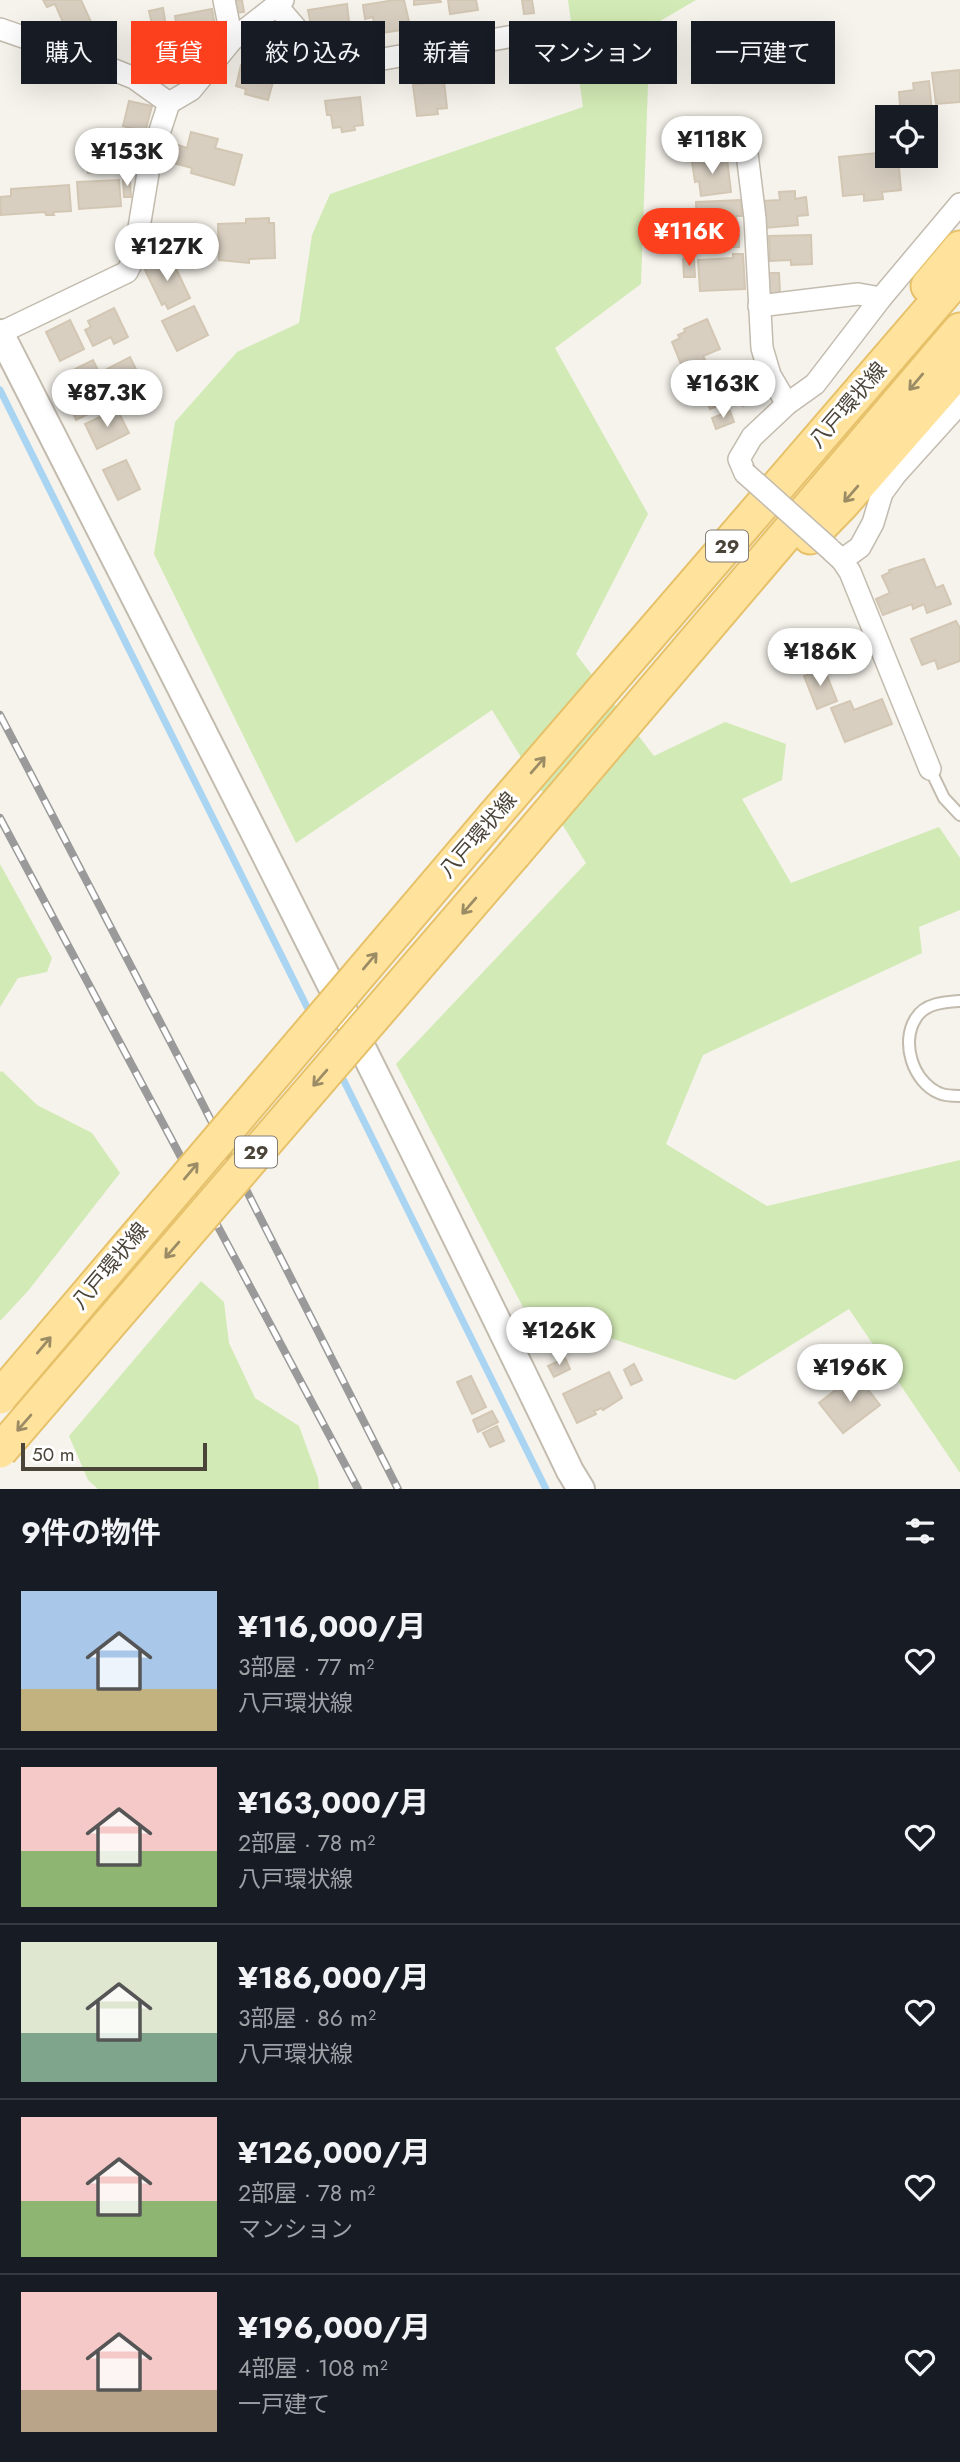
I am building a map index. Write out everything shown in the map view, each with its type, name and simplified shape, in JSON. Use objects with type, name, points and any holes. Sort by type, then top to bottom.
[{"type":"main road","name":"29","points":[[627,663],[790,450],[960,248]]},
{"type":"main road","name":"八戸環状線","points":[[0,1397],[494,816],[960,275]]},
{"type":"main road","name":"八戸環状線","points":[[0,1451],[960,330]]},
{"type":"main road","name":"29","points":[[620,729],[843,503],[960,369]]},
{"type":"street","points":[[224,0],[232,40]]},
{"type":"street","points":[[509,37],[349,65],[331,65],[321,57],[280,3],[232,40],[191,90],[169,103],[150,161],[134,258],[127,272],[0,333],[230,784],[581,1489]]},
{"type":"street","points":[[0,29],[134,78],[169,103]]},
{"type":"street","points":[[744,129],[754,218],[762,348],[769,375],[787,404]]},
{"type":"street","points":[[930,769],[850,572],[836,555],[746,473],[739,459],[752,437],[787,404],[815,384],[881,298],[960,204]]},
{"type":"street","points":[[759,306],[858,294],[881,298]]},
{"type":"street","points":[[836,555],[860,547],[873,523],[882,494],[896,474],[960,403]]},
{"type":"lane","points":[[930,769],[944,798],[960,815]]},
{"type":"lane","points":[[960,1001],[927,1007],[916,1017],[911,1031],[909,1055],[929,1087],[941,1095],[960,1096]]},
{"type":"green space","points":[[568,0],[696,0],[660,21],[571,21]]},
{"type":"green space","points":[[580,84],[648,84],[641,284],[555,348],[648,514],[576,654],[654,756],[725,722],[786,744],[782,780],[742,799],[791,883],[939,827],[960,858],[960,910],[919,927],[922,953],[703,1055],[666,1144],[767,1206],[960,1160],[960,1473],[849,1309],[735,1380],[524,1309],[396,1064],[586,863],[492,710],[296,843],[154,554],[175,422],[237,352],[299,323],[312,235],[330,194],[583,107]]},
{"type":"green space","points":[[0,864],[52,958],[47,972],[18,978],[0,1007]]},
{"type":"green space","points":[[0,1072],[37,1105],[92,1133],[120,1173],[28,1291],[0,1321]]},
{"type":"green space","points":[[201,1281],[224,1302],[229,1343],[255,1398],[299,1426],[318,1478],[319,1489],[98,1489],[88,1480],[69,1436]]},
{"type":"building","points":[[43,0],[81,0],[91,21],[62,21],[55,4],[47,7]]},
{"type":"building","points":[[234,0],[242,0],[244,12],[236,13]]},
{"type":"building","points":[[404,0],[409,21],[399,21],[399,30],[385,32],[385,21],[373,21],[373,17],[365,19],[363,5]]},
{"type":"building","points":[[414,0],[440,0],[441,2],[414,5]]},
{"type":"building","points":[[448,0],[476,0],[478,10],[450,14]]},
{"type":"building","points":[[522,0],[532,0],[534,13],[524,14]]},
{"type":"building","points":[[347,4],[349,21],[310,21],[308,10]]},
{"type":"building","points":[[163,8],[165,21],[151,21],[149,11]]},
{"type":"building","points":[[212,9],[214,21],[176,21],[175,16]]},
{"type":"building","points":[[241,65],[241,84],[272,84],[268,100],[245,94],[246,89],[236,86]]},
{"type":"building","points":[[960,70],[960,102],[936,104],[932,73]]},
{"type":"building","points":[[929,81],[931,105],[900,105],[899,92],[914,90],[913,83]]},
{"type":"building","points":[[444,84],[447,108],[437,109],[438,114],[417,116],[413,85]]},
{"type":"building","points":[[360,97],[363,125],[354,126],[355,130],[342,132],[341,127],[333,128],[325,101]]},
{"type":"building","points":[[129,101],[152,106],[145,132],[123,126]]},
{"type":"building","points":[[191,132],[218,139],[215,148],[242,155],[234,185],[191,173],[192,168],[170,162],[175,144],[187,148]]},
{"type":"building","points":[[106,140],[108,171],[88,173],[85,142]]},
{"type":"building","points":[[875,153],[875,168],[899,168],[901,190],[882,192],[883,199],[864,201],[864,194],[843,196],[839,157]]},
{"type":"building","points":[[727,158],[731,192],[701,196],[699,181],[695,182],[692,162]]},
{"type":"building","points":[[119,180],[121,206],[79,209],[77,182]]},
{"type":"building","points":[[123,180],[130,180],[131,197],[124,197]]},
{"type":"building","points":[[69,185],[71,211],[53,212],[54,215],[46,215],[45,212],[1,215],[0,197],[11,196],[11,189]]},
{"type":"building","points":[[795,191],[795,199],[806,197],[808,215],[797,216],[798,225],[765,228],[763,201],[780,200],[779,192]]},
{"type":"building","points":[[741,200],[742,216],[736,216],[737,229],[697,231],[696,202]]},
{"type":"building","points":[[269,218],[269,223],[274,223],[275,258],[249,259],[249,263],[219,260],[218,224],[246,223],[246,219]]},
{"type":"building","points":[[726,235],[739,235],[739,247],[727,247]]},
{"type":"building","points":[[811,235],[812,264],[791,265],[791,260],[770,261],[769,236]]},
{"type":"building","points":[[733,254],[743,254],[745,289],[700,291],[698,260],[733,258]]},
{"type":"building","points":[[170,256],[190,298],[168,309],[165,303],[162,305],[144,268]]},
{"type":"building","points":[[683,259],[694,259],[695,277],[684,277]]},
{"type":"building","points":[[768,273],[779,273],[780,293],[768,293]]},
{"type":"building","points":[[194,306],[208,335],[177,351],[162,321]]},
{"type":"building","points":[[114,308],[128,337],[114,344],[111,337],[93,346],[85,330],[91,327],[88,321]]},
{"type":"building","points":[[707,319],[720,349],[703,356],[705,360],[683,369],[672,342],[680,338],[678,335],[685,332],[684,329]]},
{"type":"building","points":[[70,320],[84,349],[60,361],[46,332]]},
{"type":"building","points":[[130,357],[149,396],[125,407],[107,369]]},
{"type":"building","points":[[93,360],[113,402],[76,420],[71,408],[76,405],[61,376]]},
{"type":"building","points":[[744,363],[757,400],[743,406],[740,398],[710,409],[699,380]]},
{"type":"building","points":[[117,409],[129,433],[97,449],[85,424]]},
{"type":"building","points":[[730,411],[734,422],[716,429],[712,418]]},
{"type":"building","points":[[126,460],[140,489],[118,500],[103,470]]},
{"type":"building","points":[[924,559],[936,588],[943,585],[951,604],[927,613],[924,604],[913,609],[912,604],[883,615],[876,599],[890,593],[882,576],[890,572],[889,570]]},
{"type":"building","points":[[956,621],[960,628],[960,661],[938,669],[935,660],[922,665],[911,639]]},
{"type":"building","points":[[824,668],[837,701],[817,709],[804,676]]},
{"type":"building","points":[[882,699],[892,724],[845,742],[831,708],[850,701],[854,710]]},
{"type":"building","points":[[565,1358],[570,1369],[554,1377],[548,1366]]},
{"type":"building","points":[[634,1364],[642,1380],[631,1385],[624,1370]]},
{"type":"building","points":[[609,1372],[622,1398],[603,1410],[594,1411],[596,1414],[577,1423],[563,1394]]},
{"type":"building","points":[[856,1374],[880,1405],[843,1433],[819,1403]]},
{"type":"building","points":[[471,1376],[486,1407],[472,1414],[457,1382]]},
{"type":"building","points":[[492,1411],[498,1422],[478,1432],[473,1420]]},
{"type":"building","points":[[497,1426],[504,1441],[490,1447],[483,1433]]},
{"type":"waterway","points":[[0,390],[311,1015]]},
{"type":"waterway","points":[[340,1073],[546,1489]]},
{"type":"railway","points":[[0,715],[195,1089],[398,1489]]},
{"type":"railway","points":[[0,818],[358,1489]]}]
